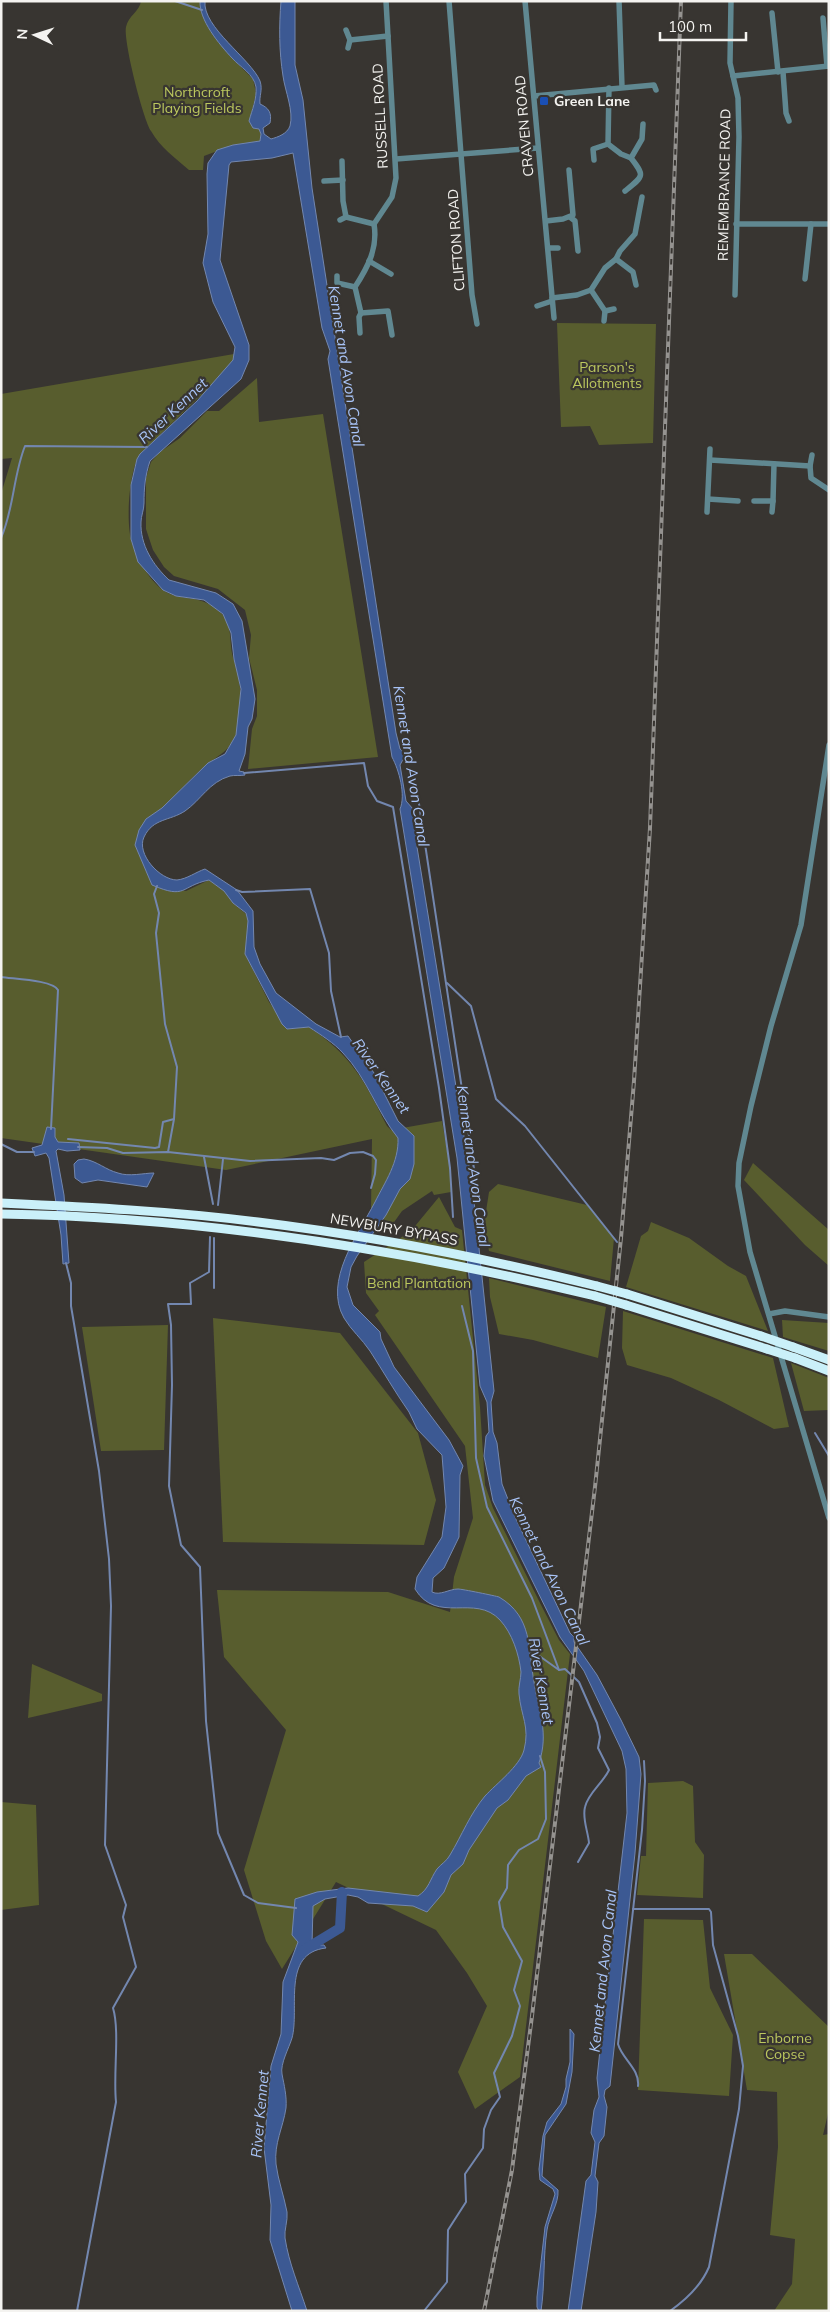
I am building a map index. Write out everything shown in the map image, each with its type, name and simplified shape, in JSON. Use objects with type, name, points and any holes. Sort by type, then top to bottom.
[{"type":"highway","name":"NEWBURY BYPASS","points":[[1,1203],[206,1216],[342,1233],[461,1255],[627,1294],[761,1336],[829,1360]]},
{"type":"highway","name":"NEWBURY BYPASS","points":[[1,1214],[71,1216],[204,1226],[337,1243],[462,1265],[595,1296],[796,1358],[829,1371]]},
{"type":"street","name":"RUSSELL ROAD","points":[[374,224],[389,204],[395,190],[396,159],[386,1]]},
{"type":"street","name":"CLIFTON ROAD","points":[[450,1],[472,295],[477,324]]},
{"type":"street","name":"CRAVEN ROAD","points":[[525,1],[554,318]]},
{"type":"street","points":[[619,1],[622,87]]},
{"type":"street","name":"REMEMBRANCE ROAD","points":[[731,1],[730,64],[738,98],[739,137],[735,295]]},
{"type":"street","points":[[772,13],[786,114],[789,121]]},
{"type":"street","points":[[734,76],[828,66],[823,18]]},
{"type":"street","points":[[346,30],[350,40],[348,48]]},
{"type":"street","points":[[350,40],[388,36]]},
{"type":"street","points":[[534,96],[654,85],[656,90]]},
{"type":"street","points":[[608,144],[609,88]]},
{"type":"street","points":[[631,158],[642,139],[643,124]]},
{"type":"street","points":[[608,144],[621,154],[631,158],[638,165],[641,172],[639,179],[625,191]]},
{"type":"street","points":[[594,160],[593,150],[608,144]]},
{"type":"street","points":[[396,159],[538,148]]},
{"type":"street","points":[[342,161],[343,201],[346,216]]},
{"type":"street","points":[[569,170],[578,251]]},
{"type":"street","points":[[324,181],[343,180]]},
{"type":"street","points":[[537,306],[552,299],[577,296],[591,290],[605,268],[616,259],[620,250],[635,234],[642,197]]},
{"type":"street","points":[[340,220],[346,216],[374,224],[375,248],[355,287],[361,313],[359,317],[360,333]]},
{"type":"street","points":[[546,221],[575,220]]},
{"type":"street","points":[[736,224],[829,224]]},
{"type":"street","points":[[805,279],[810,224]]},
{"type":"street","points":[[548,248],[558,248]]},
{"type":"street","points":[[616,259],[634,272],[636,285]]},
{"type":"street","points":[[369,261],[390,274]]},
{"type":"street","points":[[337,276],[337,283],[355,287]]},
{"type":"street","points":[[591,290],[605,311],[604,321]]},
{"type":"street","points":[[605,311],[614,309]]},
{"type":"street","points":[[361,313],[388,311],[392,335]]},
{"type":"street","points":[[708,512],[710,449]]},
{"type":"street","points":[[812,456],[810,466],[811,478],[829,490]]},
{"type":"street","points":[[710,460],[810,466]]},
{"type":"street","points":[[772,512],[774,464]]},
{"type":"street","points":[[708,499],[738,501]]},
{"type":"street","points":[[754,501],[773,501]]},
{"type":"street","points":[[829,745],[801,925],[771,1026],[742,1146],[738,1186],[750,1252],[829,1518]]},
{"type":"street","points":[[769,1314],[785,1311],[829,1318]]},
{"type":"green space","name":"Northcroft Playing Fields","points":[[141,1],[200,1],[202,14],[211,30],[231,57],[253,79],[256,93],[251,116],[253,128],[259,129],[261,134],[260,141],[233,145],[204,156],[203,170],[189,170],[159,142],[151,131],[143,112],[130,62],[126,35],[127,23],[139,8]]},
{"type":"green space","name":"Parson's Allotments","points":[[557,323],[656,324],[653,443],[599,445],[590,426],[561,427]]},
{"type":"green space","points":[[234,354],[233,360],[221,376],[140,454],[133,471],[129,520],[131,539],[139,560],[148,574],[163,590],[177,596],[206,602],[225,618],[228,623],[232,654],[239,678],[241,698],[238,728],[229,746],[197,773],[169,802],[147,820],[139,830],[144,866],[152,885],[186,891],[209,880],[224,891],[233,903],[246,914],[248,921],[245,954],[269,1002],[288,1029],[309,1027],[347,1059],[364,1082],[387,1126],[391,1130],[442,1121],[450,1168],[451,1192],[434,1195],[432,1191],[402,1211],[392,1225],[371,1210],[372,1139],[226,1170],[1,1138],[1,494],[12,458],[1,459],[1,394]]},
{"type":"green space","points":[[257,378],[259,422],[323,414],[378,757],[248,769],[252,729],[257,716],[257,690],[249,658],[251,635],[245,610],[218,589],[174,576],[164,567],[153,550],[146,529],[146,478],[151,462],[160,452],[180,438],[207,411],[219,411]]},
{"type":"green space","points":[[753,1163],[829,1230],[829,1266],[805,1245],[744,1180]]},
{"type":"green space","points":[[498,1184],[587,1205],[614,1238],[610,1281],[489,1251],[484,1224],[489,1192]]},
{"type":"green space","name":"Bend Plantation","points":[[439,1197],[455,1227],[462,1230],[480,1407],[485,1485],[493,1508],[540,1603],[559,1640],[570,1654],[520,2077],[475,2109],[458,2072],[487,2006],[467,1973],[436,1930],[336,1882],[282,1969],[266,1941],[244,1870],[286,1730],[224,1657],[217,1590],[388,1592],[450,1612],[454,1577],[473,1518],[465,1446],[375,1315],[379,1311],[366,1293],[364,1262],[411,1231]]},
{"type":"green space","points":[[651,1222],[689,1238],[728,1266],[746,1276],[768,1331],[626,1287],[641,1236],[648,1231]]},
{"type":"green space","points":[[489,1278],[606,1307],[598,1358],[533,1340],[499,1334],[490,1297]]},
{"type":"green space","points":[[623,1311],[773,1358],[789,1427],[774,1429],[719,1400],[671,1378],[627,1365],[622,1348]]},
{"type":"green space","points":[[213,1318],[340,1333],[418,1433],[436,1500],[424,1545],[223,1542]]},
{"type":"green space","points":[[782,1320],[829,1323],[829,1351],[783,1337]]},
{"type":"green space","points":[[168,1325],[164,1450],[101,1451],[82,1327]]},
{"type":"green space","points":[[791,1363],[829,1378],[829,1410],[804,1411]]},
{"type":"green space","points":[[32,1664],[102,1694],[102,1701],[28,1718]]},
{"type":"green space","points":[[683,1781],[693,1786],[695,1842],[704,1855],[703,1898],[637,1895],[641,1856],[646,1856],[648,1783]]},
{"type":"green space","points":[[1,1802],[36,1805],[39,1905],[1,1910]]},
{"type":"green space","points":[[644,1919],[703,1920],[710,1988],[733,2035],[729,2096],[638,2090]]},
{"type":"green space","name":"Enborne Copse","points":[[724,1954],[752,1954],[829,2027],[829,2109],[823,2135],[829,2134],[829,2311],[774,2311],[792,2284],[795,2239],[770,2235],[778,2147],[777,2092],[747,2090]]},
{"type":"water","points":[[200,1],[205,1],[206,11],[211,21],[255,72],[260,81],[260,104],[268,109],[271,116],[270,123],[263,128],[264,134],[271,139],[285,133],[290,126],[290,108],[281,57],[280,20],[281,1],[295,1],[295,65],[303,100],[312,188],[396,733],[400,749],[406,754],[400,765],[406,801],[413,809],[417,847],[473,1191],[494,1391],[491,1402],[493,1432],[497,1443],[502,1484],[515,1517],[570,1633],[574,1637],[574,1642],[597,1675],[639,1757],[641,1774],[635,1853],[610,2086],[605,2090],[604,2096],[607,2107],[604,2136],[599,2143],[595,2176],[598,2182],[596,2212],[581,2311],[568,2311],[586,2181],[591,2175],[595,2142],[591,2133],[594,2110],[599,2097],[597,2078],[627,1813],[626,1769],[622,1751],[584,1671],[560,1637],[493,1501],[484,1456],[486,1436],[489,1432],[487,1402],[480,1386],[457,1158],[400,809],[402,803],[401,783],[392,757],[328,359],[330,351],[322,328],[293,153],[272,158],[231,162],[229,165],[220,260],[249,345],[249,360],[241,379],[150,461],[145,482],[144,506],[141,520],[145,547],[153,561],[169,580],[216,593],[233,604],[242,621],[255,699],[252,719],[248,727],[245,754],[239,771],[244,772],[245,775],[232,776],[216,782],[191,807],[152,826],[144,837],[143,851],[151,865],[170,879],[177,880],[188,877],[205,869],[237,890],[253,911],[254,947],[260,964],[276,993],[316,1024],[340,1037],[348,1036],[374,1073],[398,1121],[414,1136],[414,1164],[410,1179],[400,1189],[386,1215],[357,1256],[351,1267],[347,1287],[353,1305],[380,1332],[381,1339],[394,1367],[449,1440],[463,1466],[460,1475],[459,1537],[444,1568],[433,1578],[432,1592],[438,1593],[458,1589],[499,1597],[518,1614],[527,1635],[542,1722],[543,1742],[539,1763],[541,1767],[526,1776],[508,1800],[497,1808],[469,1850],[463,1864],[451,1875],[444,1892],[427,1912],[413,1906],[368,1903],[358,1897],[348,1895],[325,1899],[313,1906],[312,1945],[324,1945],[326,1948],[312,1952],[303,1960],[298,1971],[295,1984],[292,2038],[283,2061],[282,2070],[286,2108],[277,2142],[276,2156],[277,2170],[287,2212],[285,2235],[287,2248],[307,2311],[292,2311],[270,2240],[271,2205],[264,2148],[271,2066],[281,2034],[283,1982],[298,1942],[292,1935],[295,1899],[317,1892],[348,1888],[418,1896],[427,1887],[437,1869],[449,1857],[470,1817],[485,1796],[518,1762],[524,1750],[526,1735],[519,1694],[520,1665],[517,1651],[504,1625],[490,1612],[468,1608],[445,1608],[434,1605],[424,1600],[415,1589],[417,1577],[442,1537],[446,1507],[442,1455],[417,1429],[409,1412],[370,1351],[344,1318],[339,1304],[338,1289],[345,1258],[391,1172],[398,1147],[398,1138],[359,1073],[339,1049],[309,1027],[287,1029],[282,1024],[245,954],[248,921],[246,913],[233,903],[224,891],[209,880],[178,892],[152,885],[135,845],[139,830],[146,819],[162,808],[208,763],[225,754],[236,735],[241,689],[234,659],[231,633],[223,614],[204,600],[176,596],[163,590],[138,562],[131,539],[131,485],[137,459],[140,454],[197,401],[233,360],[235,347],[213,302],[203,263],[208,234],[208,163],[217,150],[233,145],[260,141],[261,134],[259,129],[253,128],[249,121],[256,96],[255,82],[250,74],[235,61],[216,39],[206,24]]},
{"type":"water","points":[[47,1127],[55,1128],[55,1137],[58,1142],[79,1143],[80,1150],[67,1151],[58,1149],[56,1151],[64,1195],[69,1263],[63,1264],[61,1235],[49,1158],[46,1153],[35,1156],[32,1148],[42,1145]]},
{"type":"water","points":[[84,1159],[122,1174],[154,1173],[147,1187],[98,1180],[82,1183],[75,1178],[74,1164],[78,1160]]},
{"type":"water","points":[[570,2029],[574,2034],[572,2072],[566,2104],[545,2135],[542,2176],[558,2190],[558,2195],[547,2230],[542,2301],[541,2311],[539,2311],[537,2297],[545,2227],[555,2194],[553,2189],[540,2180],[539,2169],[543,2136],[547,2122],[561,2104],[566,2087],[570,2062]]},
{"type":"waterway","points":[[175,1],[202,10]]},
{"type":"waterway","points":[[1,538],[9,516],[18,469],[25,446],[147,447]]},
{"type":"waterway","points":[[244,773],[364,763],[368,786],[377,801],[393,807],[439,1088],[450,1168],[453,1217]]},
{"type":"waterway","name":"Kennet and Avon Canal","points":[[411,773],[419,804],[477,1189]]},
{"type":"waterway","points":[[157,886],[154,894],[159,913],[156,933],[165,1024],[177,1067],[174,1119],[168,1152]]},
{"type":"waterway","points":[[236,890],[242,892],[310,889],[329,953],[331,991],[341,1037]]},
{"type":"waterway","points":[[1,977],[41,982],[49,984],[58,990],[51,1129]]},
{"type":"waterway","points":[[447,983],[471,1006],[496,1099],[525,1126],[617,1242]]},
{"type":"waterway","points":[[68,1139],[155,1148],[159,1147],[163,1122],[174,1119]]},
{"type":"waterway","points":[[1,1144],[17,1152],[34,1152]]},
{"type":"waterway","points":[[78,1147],[107,1148],[123,1153],[168,1152],[250,1161],[321,1158],[334,1160],[350,1153],[363,1152],[373,1156],[376,1160],[371,1188]]},
{"type":"waterway","points":[[204,1157],[213,1204]]},
{"type":"waterway","points":[[218,1205],[223,1159]]},
{"type":"waterway","points":[[210,1237],[209,1272],[190,1283],[191,1304],[168,1304],[171,1325],[172,1385],[169,1486],[181,1545],[200,1567],[206,1721],[218,1833],[244,1895],[258,1903],[296,1908]]},
{"type":"waterway","points":[[214,1238],[214,1288]]},
{"type":"waterway","points":[[66,1263],[71,1283],[71,1306],[99,1471],[109,1559],[111,1606],[105,1845],[126,1905],[123,1917],[136,1967],[113,2008],[116,2028],[116,2102],[77,2311]]},
{"type":"waterway","points":[[462,1306],[473,1351],[476,1458],[487,1507],[532,1598],[559,1670]]},
{"type":"waterway","points":[[815,1433],[829,1456]]},
{"type":"waterway","points":[[530,1653],[538,1655],[559,1670],[565,1669],[579,1682],[597,1723],[600,1737],[598,1748],[609,1770],[592,1793],[585,1807],[584,1816],[589,1843],[578,1862]]},
{"type":"waterway","points":[[424,2311],[447,2282],[448,2230],[466,2202],[465,2174],[483,2148],[484,2129],[491,2110],[500,2097],[494,2073],[512,2036],[520,2006],[514,1990],[522,1961],[503,1927],[499,1902],[507,1888],[508,1865],[519,1850],[538,1839],[546,1819],[545,1772],[540,1756]]},
{"type":"waterway","points":[[638,2086],[634,2069],[618,2044],[642,1830],[645,1781],[644,1761]]},
{"type":"waterway","name":"River Kennet","points":[[302,1951],[340,1928],[342,1892]]},
{"type":"waterway","points":[[633,1909],[709,1909],[711,1912],[713,1945],[738,2036],[743,2066],[739,2109],[709,2267],[693,2292],[670,2311]]},
{"type":"railway","points":[[484,2311],[512,2170],[532,2016],[595,1487],[621,1238],[634,1081],[650,828],[681,1]]},
{"type":"place","name":"Green Lane","points":[[544,101]]}]
